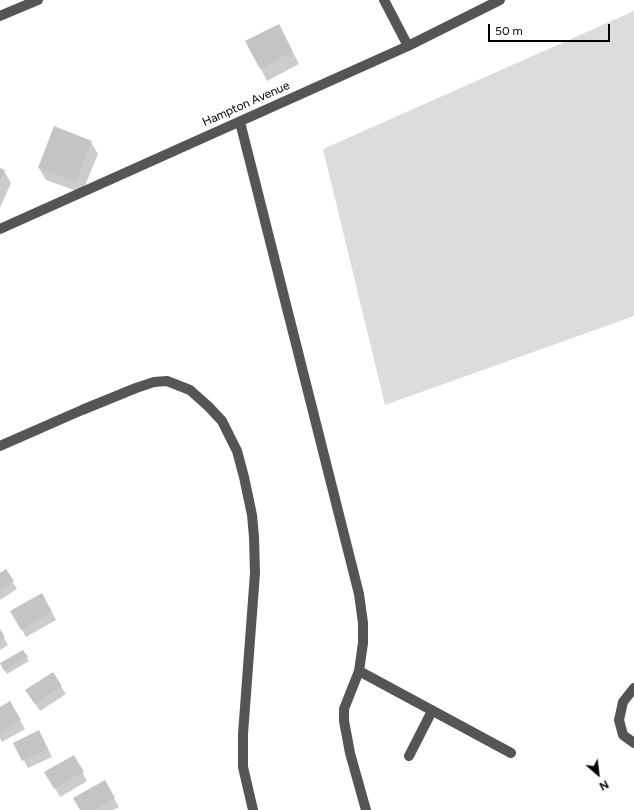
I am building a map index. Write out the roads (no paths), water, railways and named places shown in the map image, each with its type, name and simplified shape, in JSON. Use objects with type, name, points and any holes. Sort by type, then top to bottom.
[{"type":"street","points":[[0,16],[38,0]]},
{"type":"street","points":[[384,0],[408,46]]},
{"type":"street","name":"Hampton Avenue","points":[[0,229],[408,46],[500,0]]},
{"type":"street","points":[[240,122],[359,594],[363,623],[359,671],[344,709],[344,721],[366,810]]},
{"type":"street","points":[[0,446],[82,410],[154,382],[167,381],[190,390],[210,407],[222,422],[237,451],[252,515],[254,537],[255,573],[243,734],[243,767],[253,810]]},
{"type":"street","points":[[359,671],[511,753]]},
{"type":"street","points":[[634,688],[623,702],[619,720],[623,735],[634,743]]},
{"type":"street","points":[[408,756],[432,711]]}]
